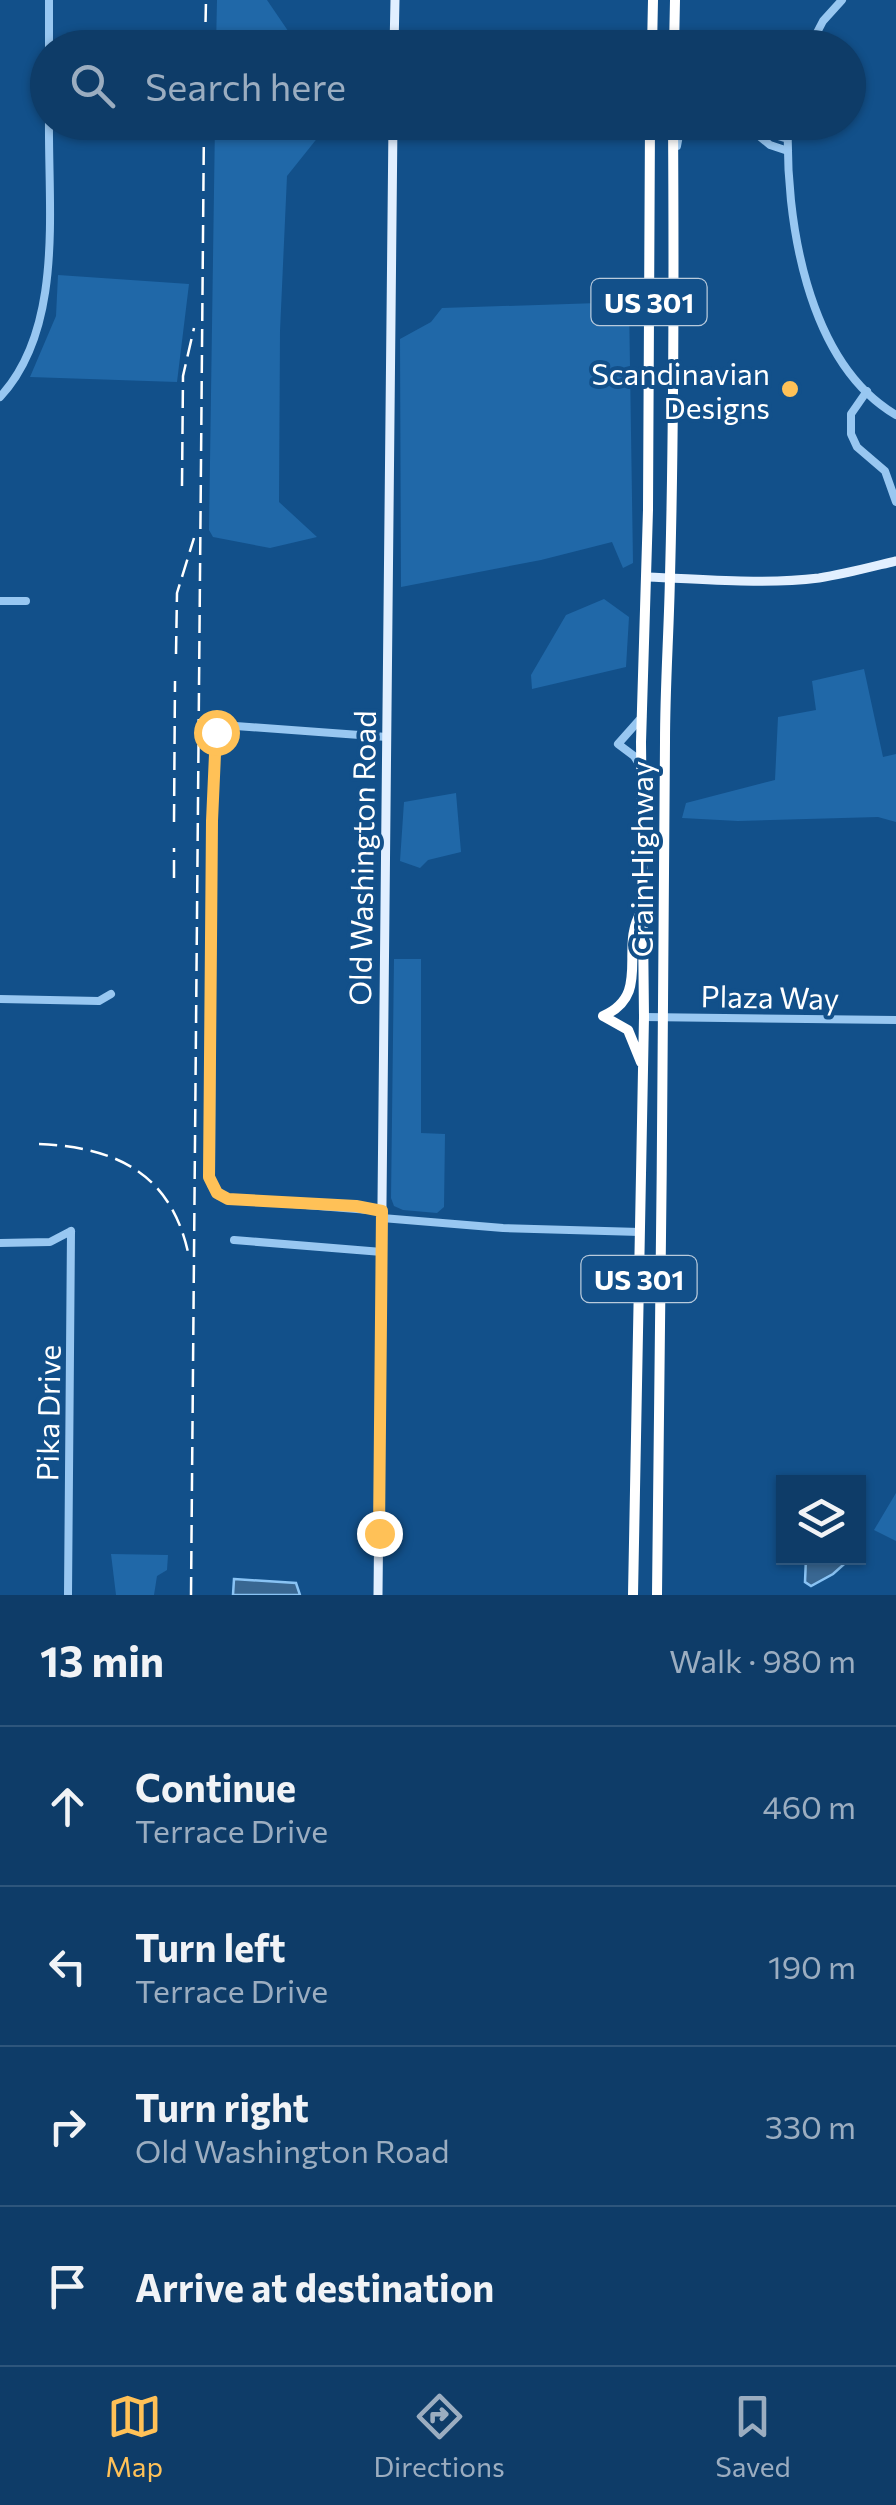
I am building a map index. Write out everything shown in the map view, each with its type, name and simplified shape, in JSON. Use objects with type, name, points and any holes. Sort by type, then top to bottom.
[{"type":"highway","points":[[652,30],[653,0]]},
{"type":"highway","points":[[675,30],[676,0]]},
{"type":"highway","name":"Crain Highway","points":[[632,1595],[644,1017],[641,766],[653,140]]},
{"type":"highway","name":"Crain Highway","points":[[658,1595],[673,140]]},
{"type":"highway","points":[[642,910],[633,924],[630,992],[622,1005],[604,1016],[628,1030],[642,1064]]},
{"type":"main road","points":[[394,30],[395,0]]},
{"type":"main road","name":"Old Washington Road","points":[[378,1595],[394,140]]},
{"type":"main road","points":[[647,577],[815,578],[896,561]]},
{"type":"street","points":[[49,30],[50,0]]},
{"type":"street","points":[[818,30],[842,0]]},
{"type":"street","points":[[0,397],[24,364],[41,318],[49,140]]},
{"type":"street","points":[[673,160],[678,140]]},
{"type":"street","points":[[764,140],[788,151]]},
{"type":"street","points":[[788,140],[789,191],[804,274],[830,342],[867,390],[896,415]]},
{"type":"street","points":[[867,390],[852,414],[851,434],[857,448],[885,471],[896,502]]},
{"type":"street","points":[[0,601],[26,601]]},
{"type":"street","points":[[641,766],[618,744],[642,717]]},
{"type":"street","points":[[387,737],[222,724],[214,738],[211,1185],[219,1196],[228,1199],[356,1206],[382,1214],[503,1228],[640,1232]]},
{"type":"street","points":[[0,1000],[99,1000],[111,994]]},
{"type":"street","name":"Plaza Way","points":[[644,1017],[896,1020]]},
{"type":"street","name":"Pika Drive","points":[[0,1243],[50,1242],[71,1231],[68,1595]]},
{"type":"street","points":[[234,1240],[382,1252]]},
{"type":"shaded area","points":[[217,0],[267,0],[287,30],[216,30]]},
{"type":"shaded area","points":[[215,140],[316,140],[287,176],[280,331],[279,502],[317,537],[270,548],[213,537],[209,530]]},
{"type":"shaded area","points":[[58,275],[189,284],[177,382],[30,377],[56,316]]},
{"type":"shaded area","points":[[629,302],[633,563],[623,568],[612,542],[401,587],[400,339],[431,322],[442,308]]},
{"type":"shaded area","points":[[604,599],[629,617],[626,667],[532,689],[531,675],[566,615]]},
{"type":"shaded area","points":[[864,669],[883,757],[896,754],[896,822],[878,817],[738,821],[682,818],[686,803],[775,780],[778,717],[816,710],[812,681]]},
{"type":"shaded area","points":[[456,793],[461,852],[428,860],[420,868],[400,861],[404,802]]},
{"type":"shaded area","points":[[394,959],[421,959],[421,1133],[445,1134],[444,1207],[437,1213],[403,1210],[394,1206],[391,1198]]},
{"type":"shaded area","points":[[896,1493],[896,1541],[874,1530]]},
{"type":"shaded area","points":[[111,1554],[168,1555],[167,1570],[157,1576],[154,1595],[116,1595]]},
{"type":"shaded area","points":[[806,1565],[843,1565],[811,1586],[805,1582]]},
{"type":"shaded area","points":[[234,1579],[296,1583],[300,1595],[233,1595]]},
{"type":"railway","points":[[205,30],[206,0]]},
{"type":"railway","points":[[191,1595],[204,140]]},
{"type":"railway","points":[[182,486],[183,376],[194,328]]},
{"type":"railway","points":[[176,654],[177,593],[194,538]]},
{"type":"railway","points":[[174,822],[175,681]]},
{"type":"railway","points":[[174,848],[174,878]]},
{"type":"railway","points":[[39,1144],[91,1151],[135,1169],[168,1202],[188,1252]]},
{"type":"place","name":"Scandinavian Designs","points":[[790,389]]},
{"type":"route","points":[[216,732],[209,1177],[219,1196],[228,1199],[382,1211],[379,1533]]}]
